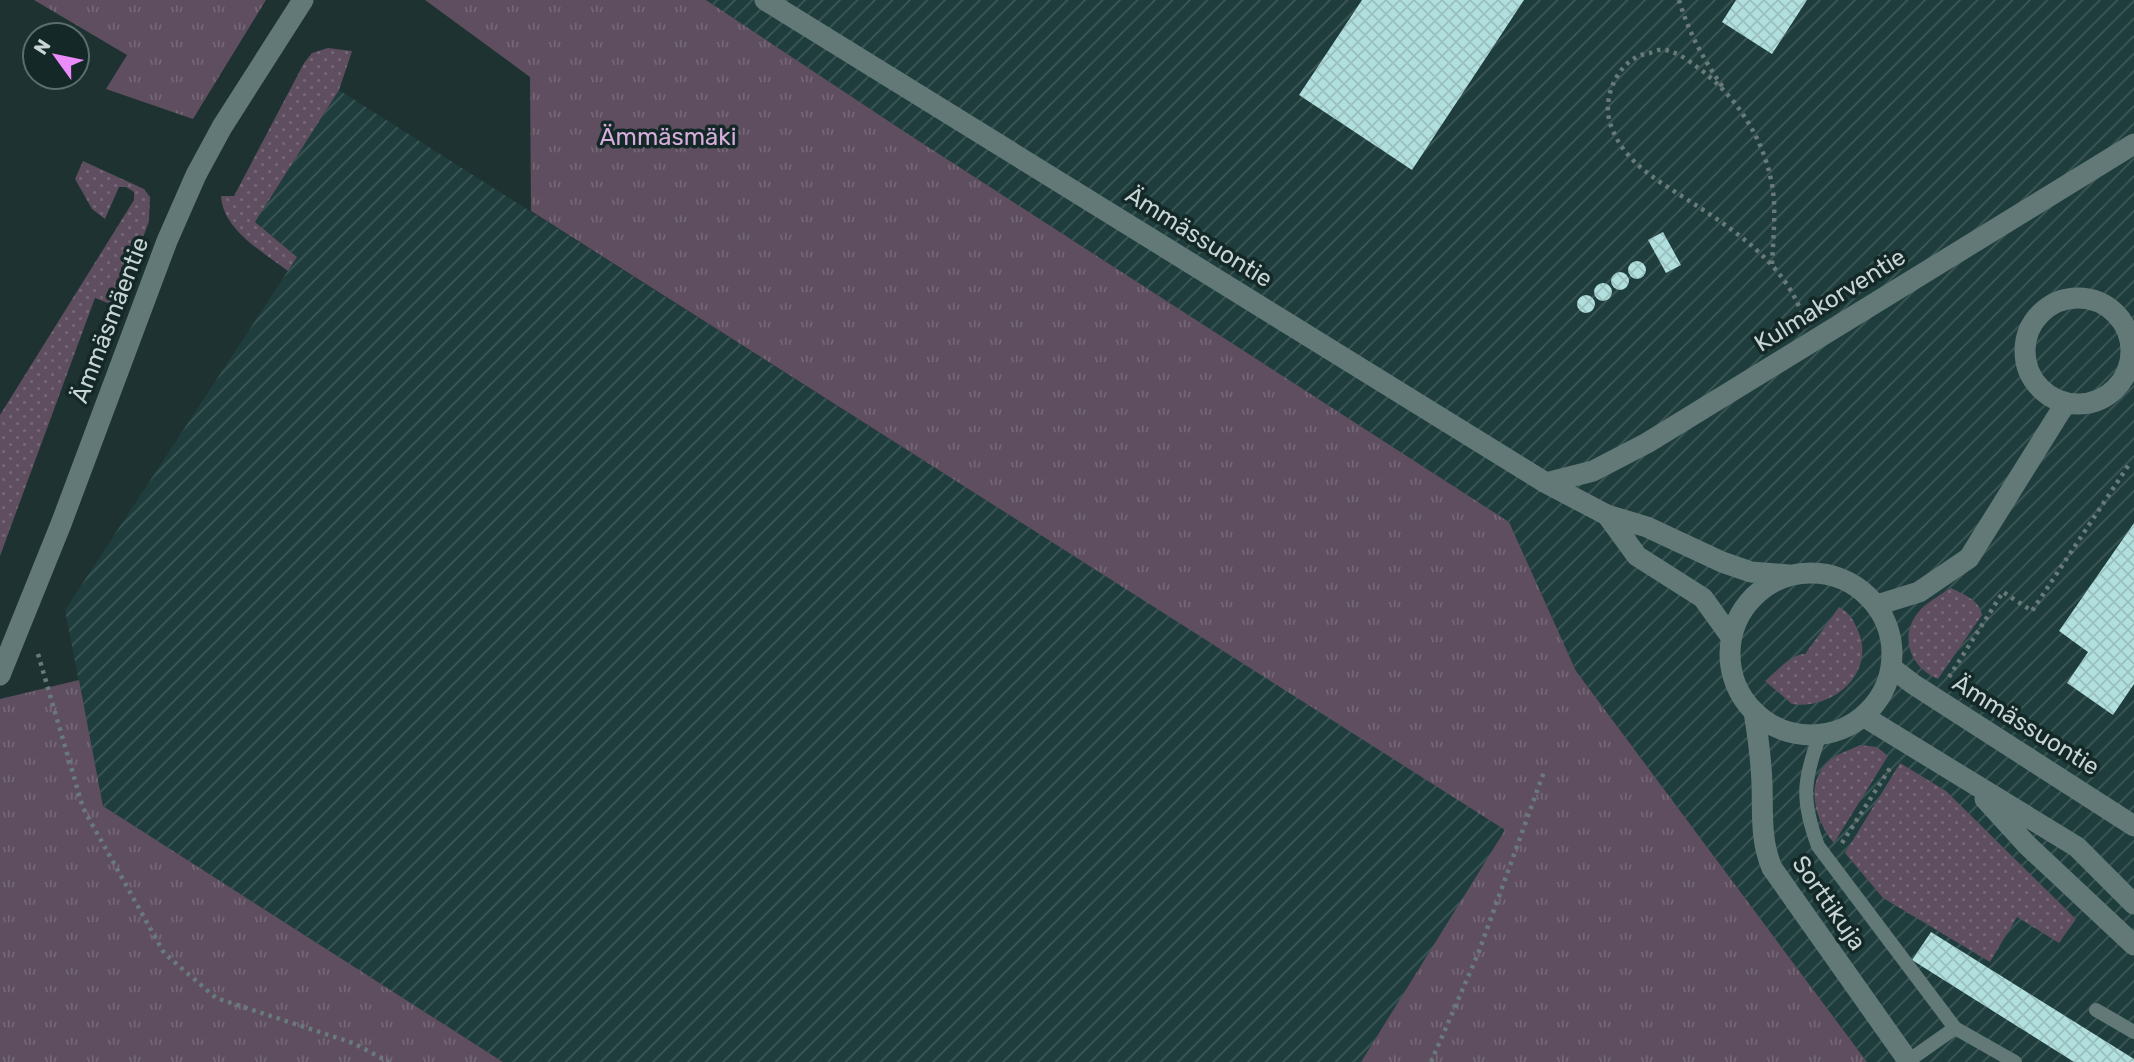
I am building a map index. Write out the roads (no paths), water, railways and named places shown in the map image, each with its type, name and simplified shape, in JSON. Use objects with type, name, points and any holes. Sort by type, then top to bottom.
[{"type":"street","name":"Ämmäsmäentie","points":[[0,675],[167,242],[196,175],[222,127],[303,0]]},
{"type":"street","name":"Ämmässuontie","points":[[765,0],[1546,483],[1607,515],[1647,527],[1722,562],[1751,572],[1789,575]]},
{"type":"street","name":"Kulmakorventie","points":[[1546,483],[1593,471],[1647,443],[2134,144]]},
{"type":"street","points":[[2084,298],[2101,303],[2116,313],[2126,327],[2131,343],[2130,380],[2100,401],[2083,405],[2065,404],[2049,397],[2036,385],[2027,369],[2024,351],[2027,334],[2036,318],[2049,306],[2066,299],[2084,298]]},
{"type":"street","points":[[1877,605],[1919,592],[1969,558],[2065,404]]},
{"type":"street","name":"Ämmässuontie","points":[[1607,515],[1637,556],[1703,598],[1731,637]]},
{"type":"street","points":[[1813,572],[1837,576],[1859,587],[1877,605],[1887,624],[1892,646],[1892,667],[1877,702],[1863,716],[1843,729],[1820,735],[1796,734],[1773,726],[1754,712],[1738,690],[1730,664],[1731,637],[1739,616],[1751,598],[1769,584],[1789,575],[1813,572]]},
{"type":"street","name":"Ämmässuontie","points":[[1892,667],[1913,684],[2134,826]]},
{"type":"street","name":"Sorttikuja","points":[[1754,712],[1760,751],[1761,822],[1766,855],[1772,868],[1909,1061]]},
{"type":"street","points":[[1863,716],[2077,848],[2134,904]]},
{"type":"street","points":[[1967,779],[2027,845],[2134,945]]},
{"type":"lane","points":[[1820,735],[1810,763],[1805,790],[1808,818],[1818,846],[1955,1028],[2015,1062]]},
{"type":"lane","points":[[2096,1010],[2134,1032]]},
{"type":"lane","points":[[1909,1061],[1955,1028]]},
{"type":"park label","name":"Ämmäsmäki","points":[[668,137]]}]
